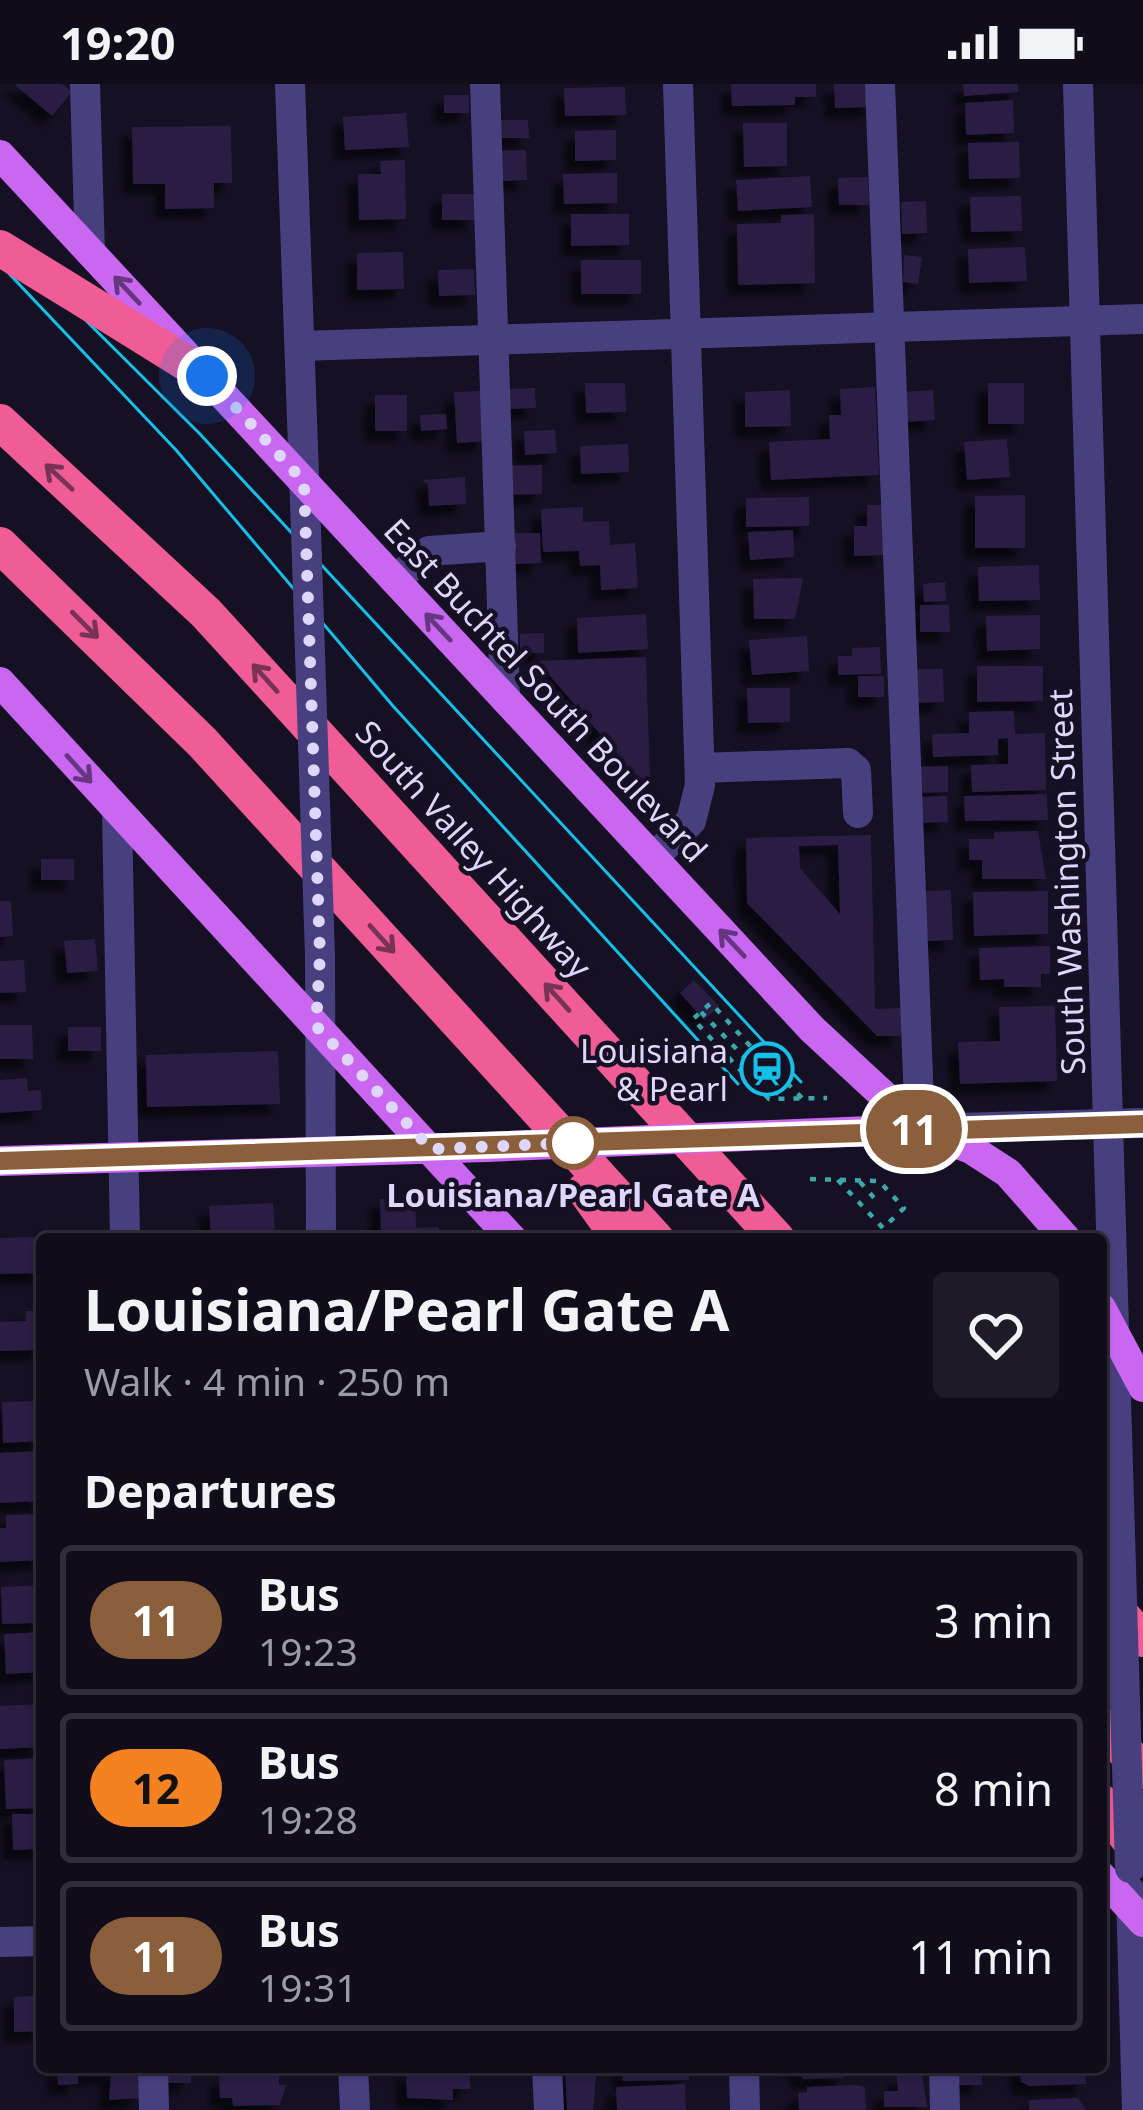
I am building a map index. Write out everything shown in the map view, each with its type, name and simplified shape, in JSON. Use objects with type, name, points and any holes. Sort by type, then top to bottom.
[{"type":"highway","points":[[0,248],[207,376]]},
{"type":"highway","name":"South Valley Highway","points":[[0,422],[206,614],[772,1233]]},
{"type":"highway","points":[[0,545],[202,742],[651,1233]]},
{"type":"highway","points":[[444,1007],[615,1233]]},
{"type":"highway","points":[[1107,1583],[1143,1617]]},
{"type":"highway","points":[[1107,1600],[1143,1639]]},
{"type":"highway","points":[[1107,1732],[1143,1771]]},
{"type":"highway","points":[[1107,1818],[1125,1868]]},
{"type":"main road","name":"East Buchtel South Boulevard","points":[[0,155],[812,1029],[920,1129],[971,1149],[1008,1174],[1061,1233]]},
{"type":"main road","points":[[0,682],[507,1233]]},
{"type":"main road","points":[[0,1161],[920,1129]]},
{"type":"main road","points":[[1107,1322],[1115,1341]]},
{"type":"street","points":[[85,84],[91,252]]},
{"type":"street","points":[[290,84],[320,956],[316,1026],[321,1233]]},
{"type":"street","points":[[485,84],[505,699]]},
{"type":"street","points":[[653,858],[691,820],[698,804],[700,768],[678,84]]},
{"type":"street","points":[[880,84],[920,1129],[1143,1124]]},
{"type":"street","name":"South Washington Street","points":[[1078,84],[1115,1341],[1130,1394],[1125,1913],[1137,2110]]},
{"type":"street","points":[[299,346],[1143,319]]},
{"type":"street","points":[[395,580],[429,551],[501,545]]},
{"type":"street","points":[[700,768],[848,763],[856,770],[858,813]]},
{"type":"street","points":[[117,811],[125,1233]]},
{"type":"street","points":[[0,1942],[36,1940]]},
{"type":"street","points":[[153,2073],[154,2110]]},
{"type":"street","points":[[353,2073],[355,2110]]},
{"type":"street","points":[[548,2073],[549,2110]]},
{"type":"street","points":[[744,2073],[745,2110]]},
{"type":"street","points":[[944,2073],[945,2110]]},
{"type":"path","points":[[802,1099],[711,1003],[694,1019],[769,1099],[783,1099],[802,1099],[827,1099]]},
{"type":"path","points":[[701,1012],[752,1064]]},
{"type":"path","points":[[754,1084],[743,1072],[761,1055],[786,1083]]},
{"type":"path","points":[[766,1082],[783,1099]]},
{"type":"path","points":[[810,1179],[837,1179],[879,1181],[904,1208],[883,1228],[837,1179]]},
{"type":"path","points":[[858,1180],[876,1201]]},
{"type":"path","points":[[894,1218],[904,1228]]},
{"type":"building","points":[[14,84],[62,84],[72,92],[52,116]]},
{"type":"building","points":[[731,84],[816,84],[816,97],[795,97],[795,105],[732,106]]},
{"type":"building","points":[[834,84],[872,84],[872,107],[835,108]]},
{"type":"building","points":[[963,84],[1018,84],[1018,92],[964,96]]},
{"type":"building","points":[[625,87],[626,115],[565,116],[564,88]]},
{"type":"building","points":[[444,95],[469,95],[469,113],[444,113]]},
{"type":"building","points":[[1013,100],[1014,133],[966,135],[965,103]]},
{"type":"building","points":[[406,113],[409,147],[345,150],[343,117]]},
{"type":"building","points":[[497,120],[528,120],[529,138],[497,138]]},
{"type":"building","points":[[743,123],[787,123],[787,166],[744,167]]},
{"type":"building","points":[[231,126],[232,183],[214,183],[214,208],[165,209],[165,184],[133,184],[132,127]]},
{"type":"building","points":[[616,130],[616,160],[575,161],[575,131]]},
{"type":"building","points":[[1019,142],[1020,178],[969,179],[968,143]]},
{"type":"building","points":[[526,150],[527,180],[502,181],[501,151]]},
{"type":"building","points":[[405,160],[406,219],[359,220],[358,174],[381,174],[380,161]]},
{"type":"building","points":[[617,173],[617,203],[564,204],[563,174]]},
{"type":"building","points":[[810,176],[812,207],[738,211],[736,180]]},
{"type":"building","points":[[868,177],[869,205],[839,205],[838,178]]},
{"type":"building","points":[[442,194],[475,194],[475,220],[442,220]]},
{"type":"building","points":[[1021,196],[1022,231],[971,232],[970,197]]},
{"type":"building","points":[[926,201],[927,233],[902,234],[901,202]]},
{"type":"building","points":[[571,214],[629,214],[629,245],[571,246]]},
{"type":"building","points":[[814,214],[815,283],[738,285],[737,224],[781,223],[781,215]]},
{"type":"building","points":[[1025,247],[1027,281],[969,283],[968,249]]},
{"type":"building","points":[[403,252],[404,289],[357,290],[357,253]]},
{"type":"building","points":[[904,255],[922,257],[918,284],[903,282]]},
{"type":"building","points":[[581,260],[641,260],[641,294],[581,294]]},
{"type":"building","points":[[474,269],[475,295],[439,296],[438,270]]},
{"type":"building","points":[[585,383],[625,383],[626,412],[586,413]]},
{"type":"building","points":[[988,383],[1024,383],[1024,424],[988,424]]},
{"type":"building","points":[[875,387],[879,475],[771,480],[769,442],[830,439],[829,415],[841,415],[840,389]]},
{"type":"building","points":[[535,388],[536,408],[507,409],[506,389]]},
{"type":"building","points":[[790,390],[791,426],[745,427],[745,392]]},
{"type":"building","points":[[933,390],[935,420],[905,422],[903,392]]},
{"type":"building","points":[[483,391],[486,441],[457,443],[454,392]]},
{"type":"building","points":[[375,395],[407,395],[407,431],[375,431]]},
{"type":"building","points":[[446,414],[447,429],[421,431],[420,415]]},
{"type":"building","points":[[555,430],[557,453],[525,455],[524,431]]},
{"type":"building","points":[[1007,439],[1010,477],[967,480],[964,442]]},
{"type":"building","points":[[628,444],[629,472],[581,474],[580,446]]},
{"type":"building","points":[[542,465],[542,494],[503,495],[503,466]]},
{"type":"building","points":[[465,477],[466,504],[429,506],[428,484],[422,480]]},
{"type":"building","points":[[1025,495],[1025,548],[975,548],[975,496]]},
{"type":"building","points":[[809,497],[809,526],[746,527],[746,498]]},
{"type":"building","points":[[867,505],[883,505],[884,555],[854,556],[854,526],[867,526]]},
{"type":"building","points":[[583,507],[583,522],[609,521],[610,545],[635,543],[638,588],[601,590],[600,565],[580,566],[579,551],[543,552],[541,509]]},
{"type":"building","points":[[793,530],[794,557],[750,560],[748,532]]},
{"type":"building","points":[[512,533],[540,533],[541,563],[513,564]]},
{"type":"building","points":[[1039,565],[1040,600],[979,601],[978,567]]},
{"type":"building","points":[[803,578],[795,619],[754,619],[753,579]]},
{"type":"building","points":[[945,582],[946,601],[924,602],[923,584]]},
{"type":"building","points":[[920,605],[949,605],[950,632],[920,632]]},
{"type":"building","points":[[646,614],[648,649],[578,653],[577,618]]},
{"type":"building","points":[[1040,615],[1040,649],[987,651],[986,616]]},
{"type":"building","points":[[544,633],[544,653],[520,653],[520,634]]},
{"type":"building","points":[[807,636],[809,671],[752,675],[749,640]]},
{"type":"building","points":[[880,647],[881,674],[838,675],[838,656],[852,656],[852,648]]},
{"type":"building","points":[[646,657],[650,779],[644,785],[537,661]]},
{"type":"building","points":[[977,666],[1043,666],[1043,701],[977,702]]},
{"type":"building","points":[[912,669],[943,669],[944,702],[912,703]]},
{"type":"building","points":[[858,676],[884,676],[884,697],[858,697]]},
{"type":"building","points":[[747,688],[790,688],[790,722],[748,723]]},
{"type":"building","points":[[1014,711],[1015,734],[1045,733],[1046,790],[972,792],[971,765],[1008,764],[1008,738],[998,739],[998,755],[933,757],[932,734],[969,733],[969,712]]},
{"type":"building","points":[[948,766],[948,792],[917,793],[917,767]]},
{"type":"building","points":[[1047,794],[1048,820],[965,821],[964,796]]},
{"type":"building","points":[[947,796],[948,822],[917,823],[916,797]]},
{"type":"building","points":[[1038,831],[1046,879],[982,879],[982,860],[969,860],[969,839],[994,839],[994,832]]},
{"type":"building","points":[[871,835],[875,1009],[901,1008],[901,1036],[877,1036],[747,903],[746,838]],"holes":[[[838,845],[840,914],[800,868],[799,846]]]},
{"type":"building","points":[[41,859],[74,859],[74,880],[41,880]]},
{"type":"building","points":[[951,890],[953,940],[927,941],[926,891]]},
{"type":"building","points":[[1048,891],[1048,934],[974,936],[973,892]]},
{"type":"building","points":[[0,901],[11,901],[13,936],[0,937]]},
{"type":"building","points":[[95,939],[98,971],[67,973],[64,941]]},
{"type":"building","points":[[1050,946],[1050,974],[1041,974],[1041,987],[1004,987],[1004,979],[980,980],[979,948]]},
{"type":"building","points":[[24,960],[26,992],[0,993],[0,961]]},
{"type":"building","points":[[694,980],[719,1006],[704,1020],[680,993]]},
{"type":"building","points":[[1055,1006],[1057,1081],[960,1084],[958,1042],[1000,1041],[999,1007]]},
{"type":"building","points":[[0,1025],[32,1025],[33,1059],[0,1059]]},
{"type":"building","points":[[68,1027],[101,1027],[101,1051],[68,1051]]},
{"type":"building","points":[[278,1051],[280,1104],[147,1107],[146,1055]]},
{"type":"building","points":[[27,1078],[28,1091],[41,1090],[42,1110],[0,1113],[0,1080]]},
{"type":"building","points":[[415,1198],[416,1228],[439,1227],[440,1233],[381,1233],[380,1199]]},
{"type":"building","points":[[273,1203],[275,1233],[211,1233],[209,1206]]},
{"type":"building","points":[[36,1237],[36,1273],[0,1274],[0,1238]]},
{"type":"building","points":[[26,1311],[36,1311],[36,1350],[0,1351],[0,1322],[26,1321]]},
{"type":"building","points":[[36,1401],[36,1441],[3,1443],[2,1402]]},
{"type":"building","points":[[36,1451],[36,1501],[0,1503],[0,1453]]},
{"type":"building","points":[[36,1514],[36,1560],[0,1562],[0,1528],[6,1528],[6,1515]]},
{"type":"building","points":[[36,1585],[36,1623],[2,1624],[1,1587]]},
{"type":"building","points":[[36,1632],[36,1672],[6,1674],[4,1634]]},
{"type":"building","points":[[36,1704],[36,1747],[0,1749],[0,1706]]},
{"type":"building","points":[[36,1758],[36,1808],[6,1809],[4,1760]]},
{"type":"building","points":[[12,1814],[36,1814],[36,1849],[13,1850]]},
{"type":"building","points":[[36,1996],[36,2031],[14,2032],[14,1997]]},
{"type":"building","points":[[57,2073],[111,2073],[78,2075],[78,2084],[58,2085]]},
{"type":"building","points":[[111,2073],[139,2073],[140,2098],[109,2100]]},
{"type":"building","points":[[165,2073],[191,2073],[191,2083],[165,2083]]},
{"type":"building","points":[[279,2073],[279,2085],[286,2085],[280,2105],[233,2106],[232,2098],[220,2098],[219,2076]]},
{"type":"building","points":[[406,2073],[470,2073],[470,2089],[453,2089],[453,2100],[407,2098]]},
{"type":"building","points":[[565,2073],[596,2073],[593,2110],[567,2110]]},
{"type":"building","points":[[622,2073],[689,2073],[689,2080],[623,2081]]},
{"type":"building","points":[[800,2073],[844,2073],[844,2078],[803,2079]]},
{"type":"building","points":[[956,2073],[982,2073],[982,2085],[956,2085]]},
{"type":"building","points":[[1020,2073],[1085,2073],[1086,2084],[1030,2086],[1021,2082]]},
{"type":"building","points":[[922,2075],[927,2107],[884,2107],[884,2091],[898,2091],[897,2076]]},
{"type":"building","points":[[685,2084],[686,2110],[617,2110],[616,2087]]},
{"type":"building","points":[[807,2087],[865,2087],[866,2110],[799,2110],[798,2093],[807,2092]]},
{"type":"building","points":[[1078,2098],[1086,2110],[1029,2110],[1029,2100]]},
{"type":"tram line","points":[[0,235],[199,433],[801,1082]]},
{"type":"tram line","points":[[0,264],[176,450],[393,706],[738,1084]]},
{"type":"bus line","name":"11","points":[[0,1161],[1143,1124]]},
{"type":"place","name":"Louisiana & Pearl","points":[[767,1069]]},
{"type":"place","name":"Louisiana/Pearl Gate A","points":[[573,1143]]},
{"type":"route","points":[[207,376],[304,482],[320,956],[316,1026],[431,1149],[573,1143]]}]
